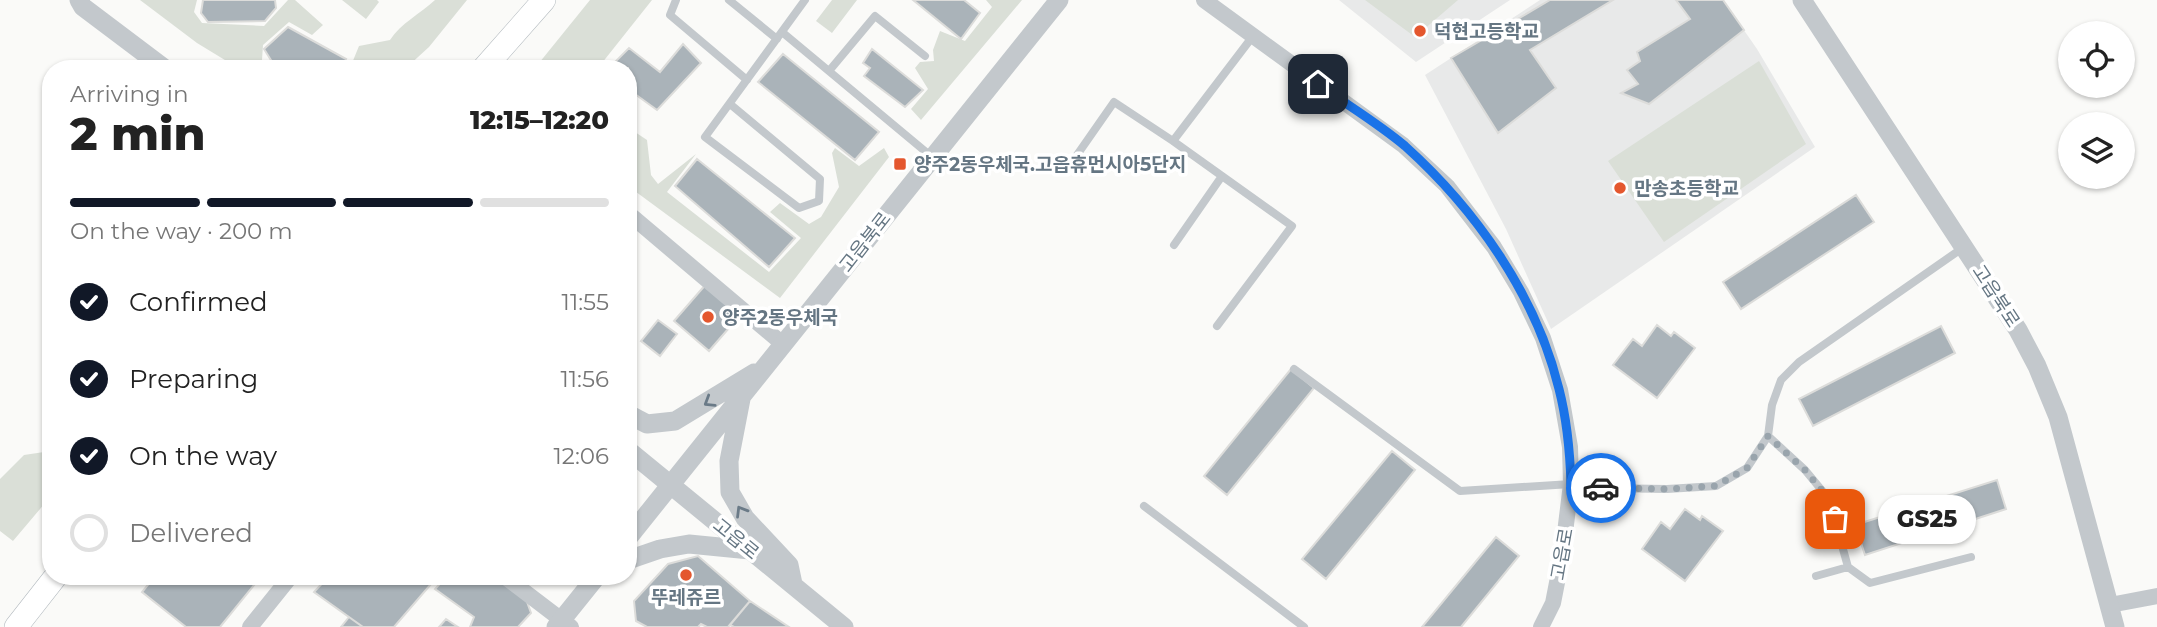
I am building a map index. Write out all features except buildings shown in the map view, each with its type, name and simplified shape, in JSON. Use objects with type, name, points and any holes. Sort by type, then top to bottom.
[{"type":"main road","points":[[491,60],[544,0]]},
{"type":"main road","points":[[16,627],[49,585]]},
{"type":"street","points":[[79,0],[83,7],[153,60]]},
{"type":"street","name":"고읍북로","points":[[637,527],[1059,0]]},
{"type":"street","name":"고읍로","points":[[1204,0],[1403,145],[1447,186],[1494,247],[1521,292],[1543,338],[1560,390],[1570,447],[1571,484],[1564,544],[1553,603],[1541,627]]},
{"type":"street","name":"고읍북로","points":[[1802,0],[2018,330],[2037,366],[2058,417],[2115,627]]},
{"type":"street","points":[[637,221],[784,345]]},
{"type":"street","points":[[637,419],[647,425],[675,421],[767,365]]},
{"type":"street","points":[[742,397],[729,461],[730,492],[745,518],[789,565],[793,585]]},
{"type":"street","name":"고읍로","points":[[637,458],[844,627]]},
{"type":"street","points":[[637,557],[660,549],[689,544],[750,550]]},
{"type":"street","points":[[250,627],[283,585]]},
{"type":"street","points":[[515,585],[563,625],[591,585]]},
{"type":"street","points":[[2110,605],[2156,600]]},
{"type":"lane","points":[[676,0],[670,15],[747,80]]},
{"type":"lane","points":[[729,0],[829,71],[932,157]]},
{"type":"lane","points":[[730,104],[820,179],[819,201],[799,208],[705,137],[806,0]]},
{"type":"lane","points":[[829,71],[876,16],[925,56]]},
{"type":"lane","points":[[1172,141],[1253,36]]},
{"type":"lane","points":[[1077,155],[1114,102],[1292,226],[1217,326]]},
{"type":"lane","points":[[1174,245],[1222,176]]},
{"type":"lane","points":[[1294,369],[1460,491],[1571,484],[1600,488],[1654,489],[1716,486],[1747,468],[1768,436],[1772,405],[1781,380],[1799,362],[1964,247]]},
{"type":"lane","points":[[1768,436],[1805,470],[1829,499],[1848,567],[1870,583],[1971,557]]},
{"type":"lane","points":[[1144,506],[1304,627]]},
{"type":"lane","points":[[1816,576],[1848,567]]},
{"type":"shaded area","points":[[140,0],[197,0],[194,12],[202,23],[264,26],[288,0],[295,0],[323,25],[312,35],[289,22],[263,45],[262,60],[225,60],[197,43]]},
{"type":"shaded area","points":[[342,0],[377,0],[379,2],[366,19]]},
{"type":"shaded area","points":[[435,0],[467,0],[429,47],[415,60],[353,60],[359,46],[390,40]]},
{"type":"shaded area","points":[[590,0],[652,0],[604,60],[541,60]]},
{"type":"shaded area","points":[[832,0],[857,0],[832,33],[816,21]]},
{"type":"shaded area","points":[[986,0],[1022,0],[921,120],[911,109],[928,89],[915,68],[920,62],[934,61],[933,50],[940,31],[965,41],[992,7]]},
{"type":"shaded area","name":"덕현고등학교","points":[[1339,0],[1510,0],[1416,62]]},
{"type":"shaded area","points":[[1365,0],[1458,0],[1415,37]]},
{"type":"shaded area","name":"만송초등학교","points":[[1540,0],[1723,0],[1757,49],[1815,147],[1551,329],[1506,229],[1425,75]]},
{"type":"shaded area","points":[[1759,61],[1806,144],[1664,242],[1608,161]]},
{"type":"shaded area","points":[[637,133],[647,140],[651,175],[658,184],[696,154],[667,192],[769,272],[801,238],[770,212],[780,203],[809,224],[821,217],[839,187],[832,153],[835,148],[859,166],[884,148],[889,157],[780,298],[637,193]]},
{"type":"shaded area","points":[[42,452],[42,507],[13,541],[0,531],[0,479],[24,455]]},
{"type":"way so far","points":[[1601,488],[1667,489],[1716,486],[1747,468],[1768,436],[1805,470],[1829,499],[1835,519]]},
{"type":"place","name":"덕현고등학교","points":[[1420,31]]},
{"type":"place","name":"양주2동우체국.고읍휴먼시아5단지","points":[[900,164]]},
{"type":"place","name":"만송초등학교","points":[[1620,188]]},
{"type":"place","name":"양주2동우체국","points":[[708,317]]},
{"type":"place","name":"GS25","points":[[1835,519]]},
{"type":"place","name":"뚜레쥬르","points":[[686,575]]},
{"type":"route","points":[[1318,84],[1403,145],[1447,186],[1494,247],[1521,292],[1543,338],[1560,390],[1570,447],[1571,484],[1601,488]]}]
